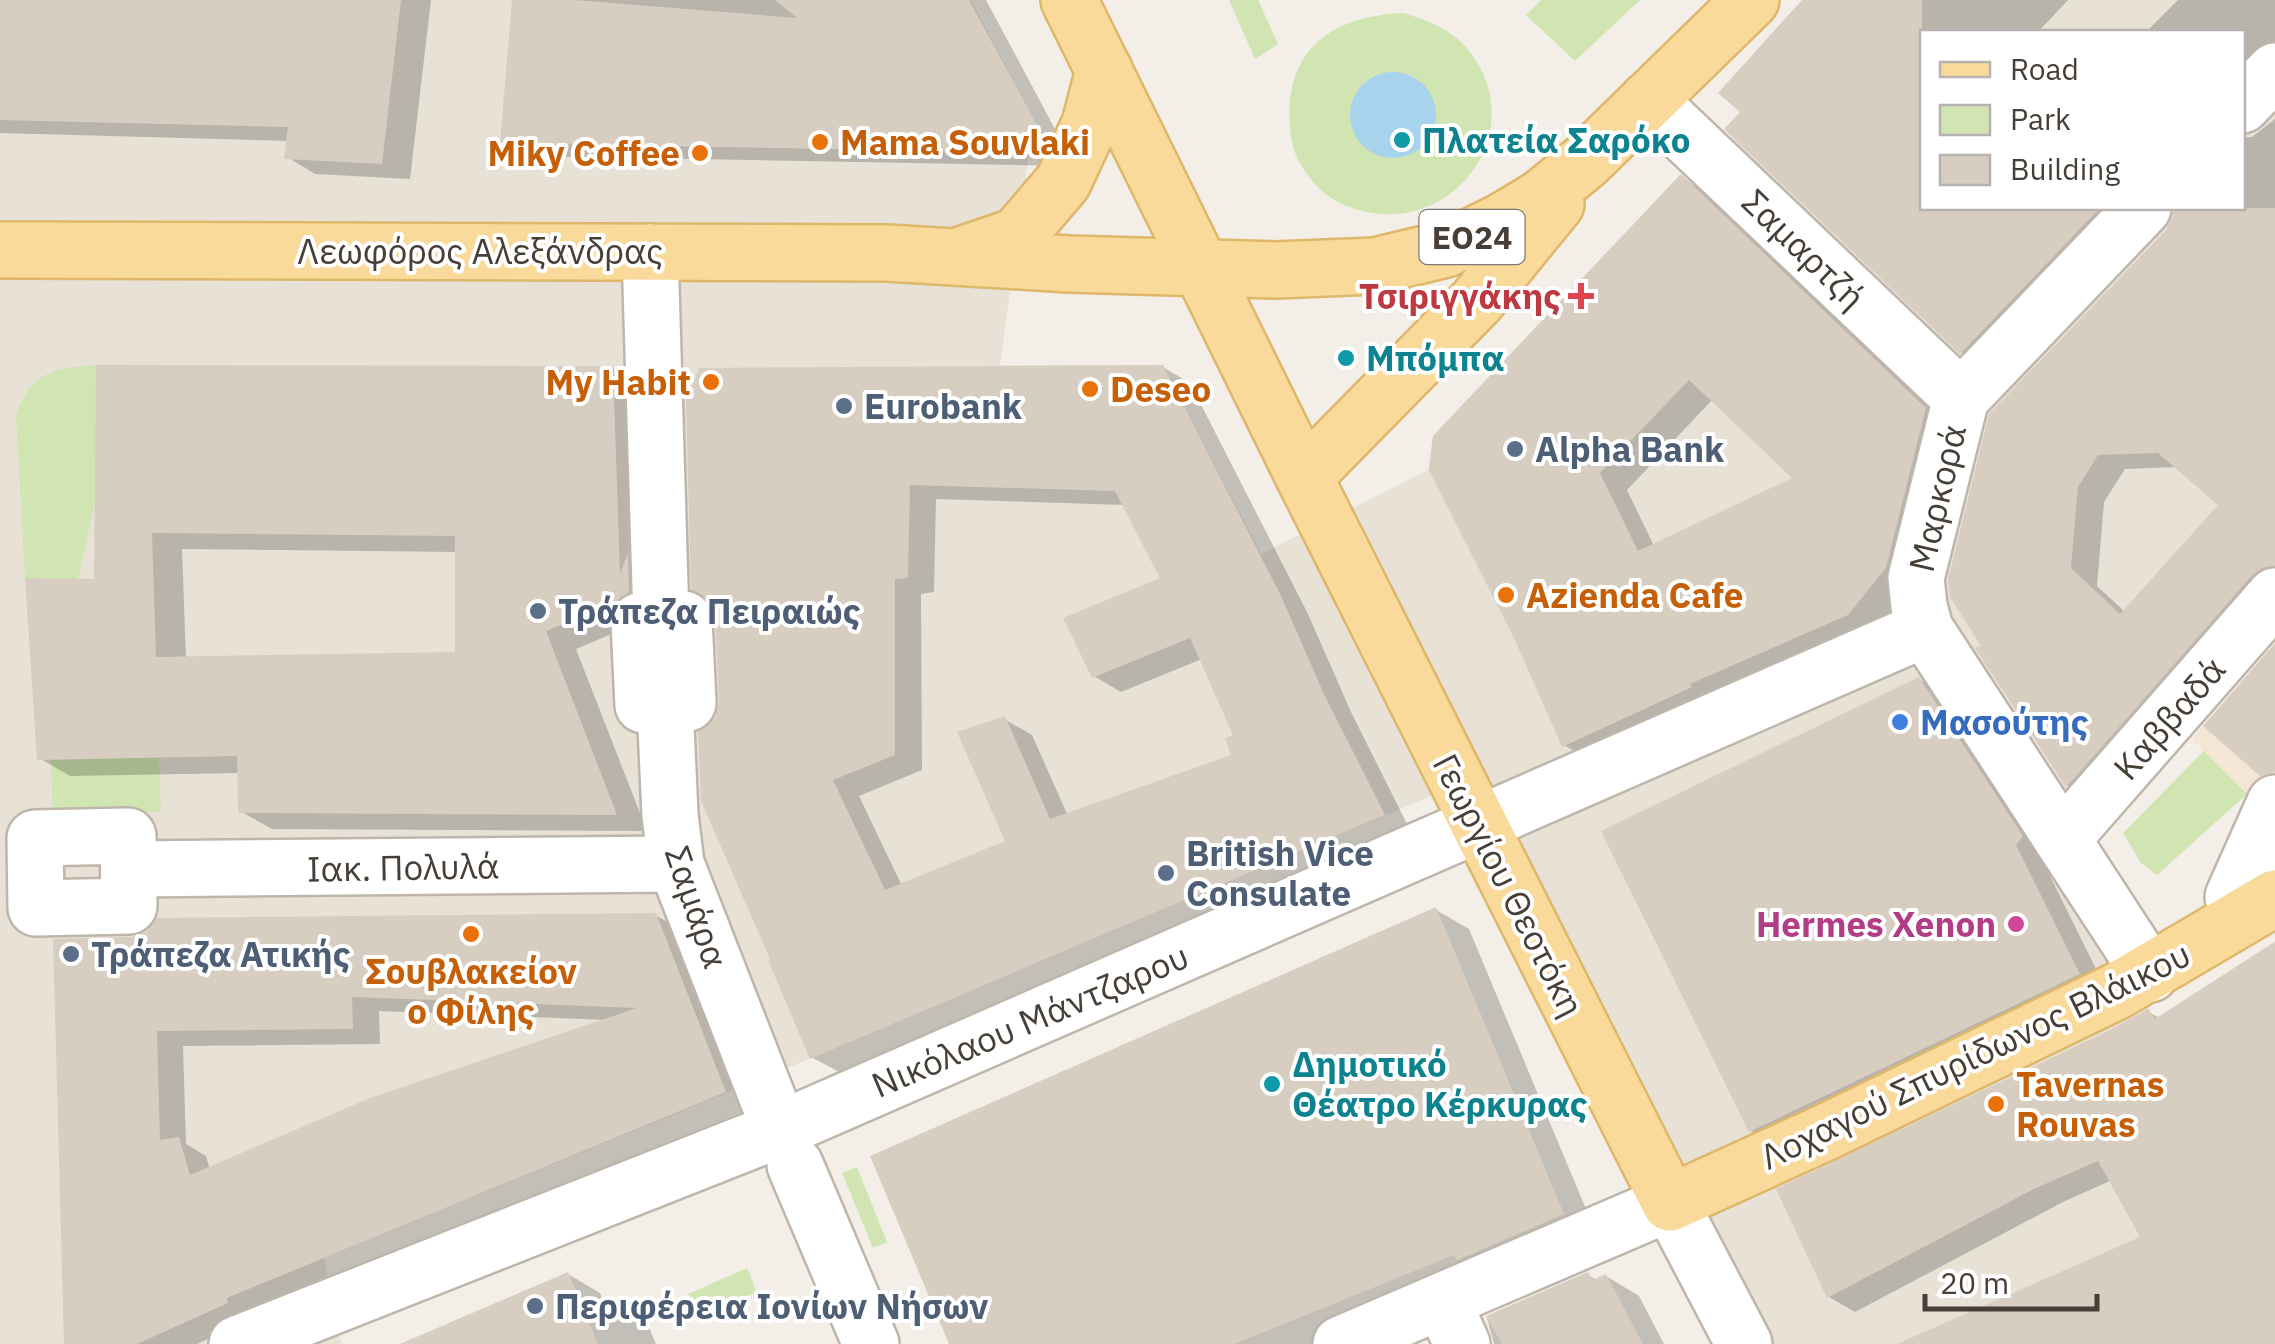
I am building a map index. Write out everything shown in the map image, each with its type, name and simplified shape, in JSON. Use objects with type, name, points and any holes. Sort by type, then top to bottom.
[{"type":"main road","points":[[1069,0],[1200,265]]},
{"type":"main road","name":"ΕΟ24","points":[[1200,265],[1348,270],[1414,259],[1446,249],[1541,198],[1586,161],[1750,0]]},
{"type":"main road","name":"Λεωφόρος Αλεξάνδρας","points":[[959,256],[1017,236],[1062,182],[1090,124],[1104,70]]},
{"type":"main road","points":[[1304,477],[1476,302],[1586,161]]},
{"type":"main road","name":"Λεωφόρος Αλεξάνδρας","points":[[0,250],[650,252],[959,256],[1069,264],[1200,265]]},
{"type":"main road","name":"Γεωργίου Θεοτόκη","points":[[1200,265],[1670,1203]]},
{"type":"main road","name":"Λοχαγού Σπυρίδωνος Βλάικου","points":[[1670,1203],[1928,1084],[2150,974],[2254,898]]},
{"type":"street","points":[[2245,101],[2275,71]]},
{"type":"street","name":"Σαμαρτζή","points":[[1648,100],[1960,398]]},
{"type":"street","name":"Μαρκορά","points":[[2141,210],[1960,398],[1918,566],[1917,590],[1926,629],[2150,974]]},
{"type":"street","name":"Σαμάρα","points":[[650,252],[661,620],[684,619],[688,703],[665,704],[676,864],[769,1102]]},
{"type":"street","name":"Καββαδά","points":[[2062,839],[2275,596]]},
{"type":"street","name":"Νικόλαου Μάντζαρου","points":[[237,1344],[780,1128],[1926,629]]},
{"type":"street","points":[[2254,898],[2275,803]]},
{"type":"street","name":"Ιακ. Πολυλά","points":[[18,879],[36,908],[129,906],[129,869],[676,864]]},
{"type":"street","points":[[795,1165],[872,1344]]},
{"type":"street","points":[[1342,1344],[1452,1323],[1670,1203]]},
{"type":"street","name":"Γεωργίου Θεοτόκη","points":[[1670,1203],[1744,1344]]},
{"type":"shaded area","points":[[0,0],[971,0],[1041,133],[1029,153],[1000,365],[1163,365],[1261,554],[1428,470],[1433,436],[1443,425],[1679,176],[1687,183],[1736,134],[1859,0],[2275,0],[2275,545],[2071,781],[2051,849],[2155,1019],[2275,941],[2275,1344],[1716,1344],[1447,789],[809,1059],[324,1258],[341,1344],[0,1344]]},
{"type":"shaded area","points":[[2275,643],[2275,827],[2192,739]]},
{"type":"green space","points":[[1229,0],[1258,0],[1278,44],[1255,59]]},
{"type":"green space","points":[[1541,0],[1640,0],[1575,61],[1526,15]]},
{"type":"green space","points":[[1404,13],[1436,25],[1458,39],[1485,78],[1492,113],[1486,146],[1470,175],[1445,198],[1413,211],[1377,214],[1338,202],[1314,183],[1301,166],[1291,137],[1289,108],[1301,63],[1314,45],[1331,32],[1376,16]],"holes":[[[1407,73],[1430,93],[1423,146],[1403,157]]]},
{"type":"green space","points":[[96,365],[95,502],[78,579],[25,578],[16,416],[29,390],[46,375]]},
{"type":"green space","points":[[2204,751],[2247,794],[2157,875],[2141,863],[2123,833]]},
{"type":"green space","points":[[159,757],[161,812],[53,816],[51,760]]},
{"type":"green space","points":[[857,1167],[887,1242],[873,1248],[842,1173]]},
{"type":"green space","points":[[747,1268],[757,1292],[699,1317],[688,1294]]},
{"type":"water","points":[[1393,72],[1417,79],[1429,91],[1436,115],[1429,139],[1417,151],[1393,158],[1369,151],[1357,139],[1350,115],[1357,91],[1369,79]]},
{"type":"building","points":[[0,0],[401,0],[382,164],[284,159],[288,127],[0,120]]},
{"type":"building","points":[[512,0],[575,0],[797,18],[775,0],[969,0],[1047,143],[1042,153],[500,143]]},
{"type":"building","points":[[1802,0],[1922,0],[1920,210],[2098,210],[1960,354],[1724,129],[1740,112],[1718,93]]},
{"type":"building","points":[[1681,174],[1926,408],[1886,568],[1848,615],[1690,684],[1692,687],[1562,747],[1515,640],[1429,470],[1433,436]],"holes":[[[1689,380],[1792,478],[1638,551],[1600,473]]]},
{"type":"building","points":[[2275,208],[2275,566],[2264,567],[2252,575],[2066,787],[1975,648],[1981,646],[1950,597],[1948,580],[1989,414],[2166,230],[2173,210]],"holes":[[[2158,453],[2218,505],[2120,614],[2071,568],[2078,487],[2098,455]]]},
{"type":"building","points":[[96,365],[613,366],[620,573],[628,553],[629,592],[614,604],[546,631],[617,815],[238,813],[237,756],[37,760],[25,578],[94,579]],"holes":[[[152,533],[455,536],[455,652],[156,657]]]},
{"type":"building","points":[[1163,365],[1281,596],[1324,694],[1385,815],[810,1059],[701,801],[698,732],[715,718],[719,702],[715,617],[710,602],[691,590],[686,402],[699,368]],"holes":[[[910,485],[1115,491],[1160,578],[1063,618],[1092,678],[1190,638],[1233,735],[1225,738],[1231,755],[1050,819],[1005,716],[957,732],[1005,841],[885,890],[833,780],[895,755],[895,579],[908,578]]]},
{"type":"building","points":[[2275,643],[2275,772],[2260,776],[2203,726]]},
{"type":"building","points":[[1919,677],[2023,836],[2016,845],[2080,974],[1749,1132],[1601,831]]},
{"type":"building","name":"Δημοτικό Θέατρο Κέρκυρας","points":[[1436,907],[1564,1214],[1457,1260],[1454,1255],[1234,1344],[949,1344],[870,1156]]},
{"type":"building","points":[[656,913],[726,1092],[227,1298],[228,1303],[137,1344],[64,1344],[53,939],[131,937],[146,932],[157,918]],"holes":[[[352,997],[637,1008],[370,1098],[190,1175],[179,1137],[160,1140],[157,1031],[353,1029]]]},
{"type":"building","points":[[2275,942],[2275,1344],[1897,1344],[2140,1237],[2098,1161],[2036,1188],[1827,1298],[1776,1189],[2148,1009],[2155,1019]]},
{"type":"building","name":"Περιφέρεια Ιονίων Νήσων","points":[[568,1272],[598,1344],[400,1344]]},
{"type":"building","points":[[1588,1272],[1592,1280],[1606,1274],[1643,1344],[1502,1344],[1486,1316]]},
{"type":"place","name":"Πλατεία Σαρόκο","points":[[1402,140]]},
{"type":"place","name":"Mama Souvlaki","points":[[820,142]]},
{"type":"place","name":"Miky Coffee","points":[[700,153]]},
{"type":"place","name":"Τσιριγγάκης","points":[[1581,296]]},
{"type":"place","name":"Μπόμπα","points":[[1346,358]]},
{"type":"place","name":"My Habit","points":[[711,382]]},
{"type":"place","name":"Deseo","points":[[1090,389]]},
{"type":"place","name":"Eurobank","points":[[844,406]]},
{"type":"place","name":"Alpha Bank","points":[[1515,449]]},
{"type":"place","name":"Azienda Cafe","points":[[1506,595]]},
{"type":"place","name":"Τράπεζα Πειραιώς","points":[[538,611]]},
{"type":"place","name":"Μασούτης","points":[[1900,722]]},
{"type":"place","name":"British Vice Consulate","points":[[1166,873]]},
{"type":"place","name":"Hermes Xenon","points":[[2016,924]]},
{"type":"place","name":"Σουβλακείον ο Φίλης","points":[[471,934]]},
{"type":"place","name":"Τράπεζα Ατικής","points":[[71,954]]},
{"type":"place","name":"Δημοτικό Θέατρο Κέρκυρας","points":[[1272,1084]]},
{"type":"place","name":"Tavernas Rouvas","points":[[1996,1104]]},
{"type":"place","name":"Περιφέρεια Ιονίων Νήσων","points":[[535,1306]]}]
